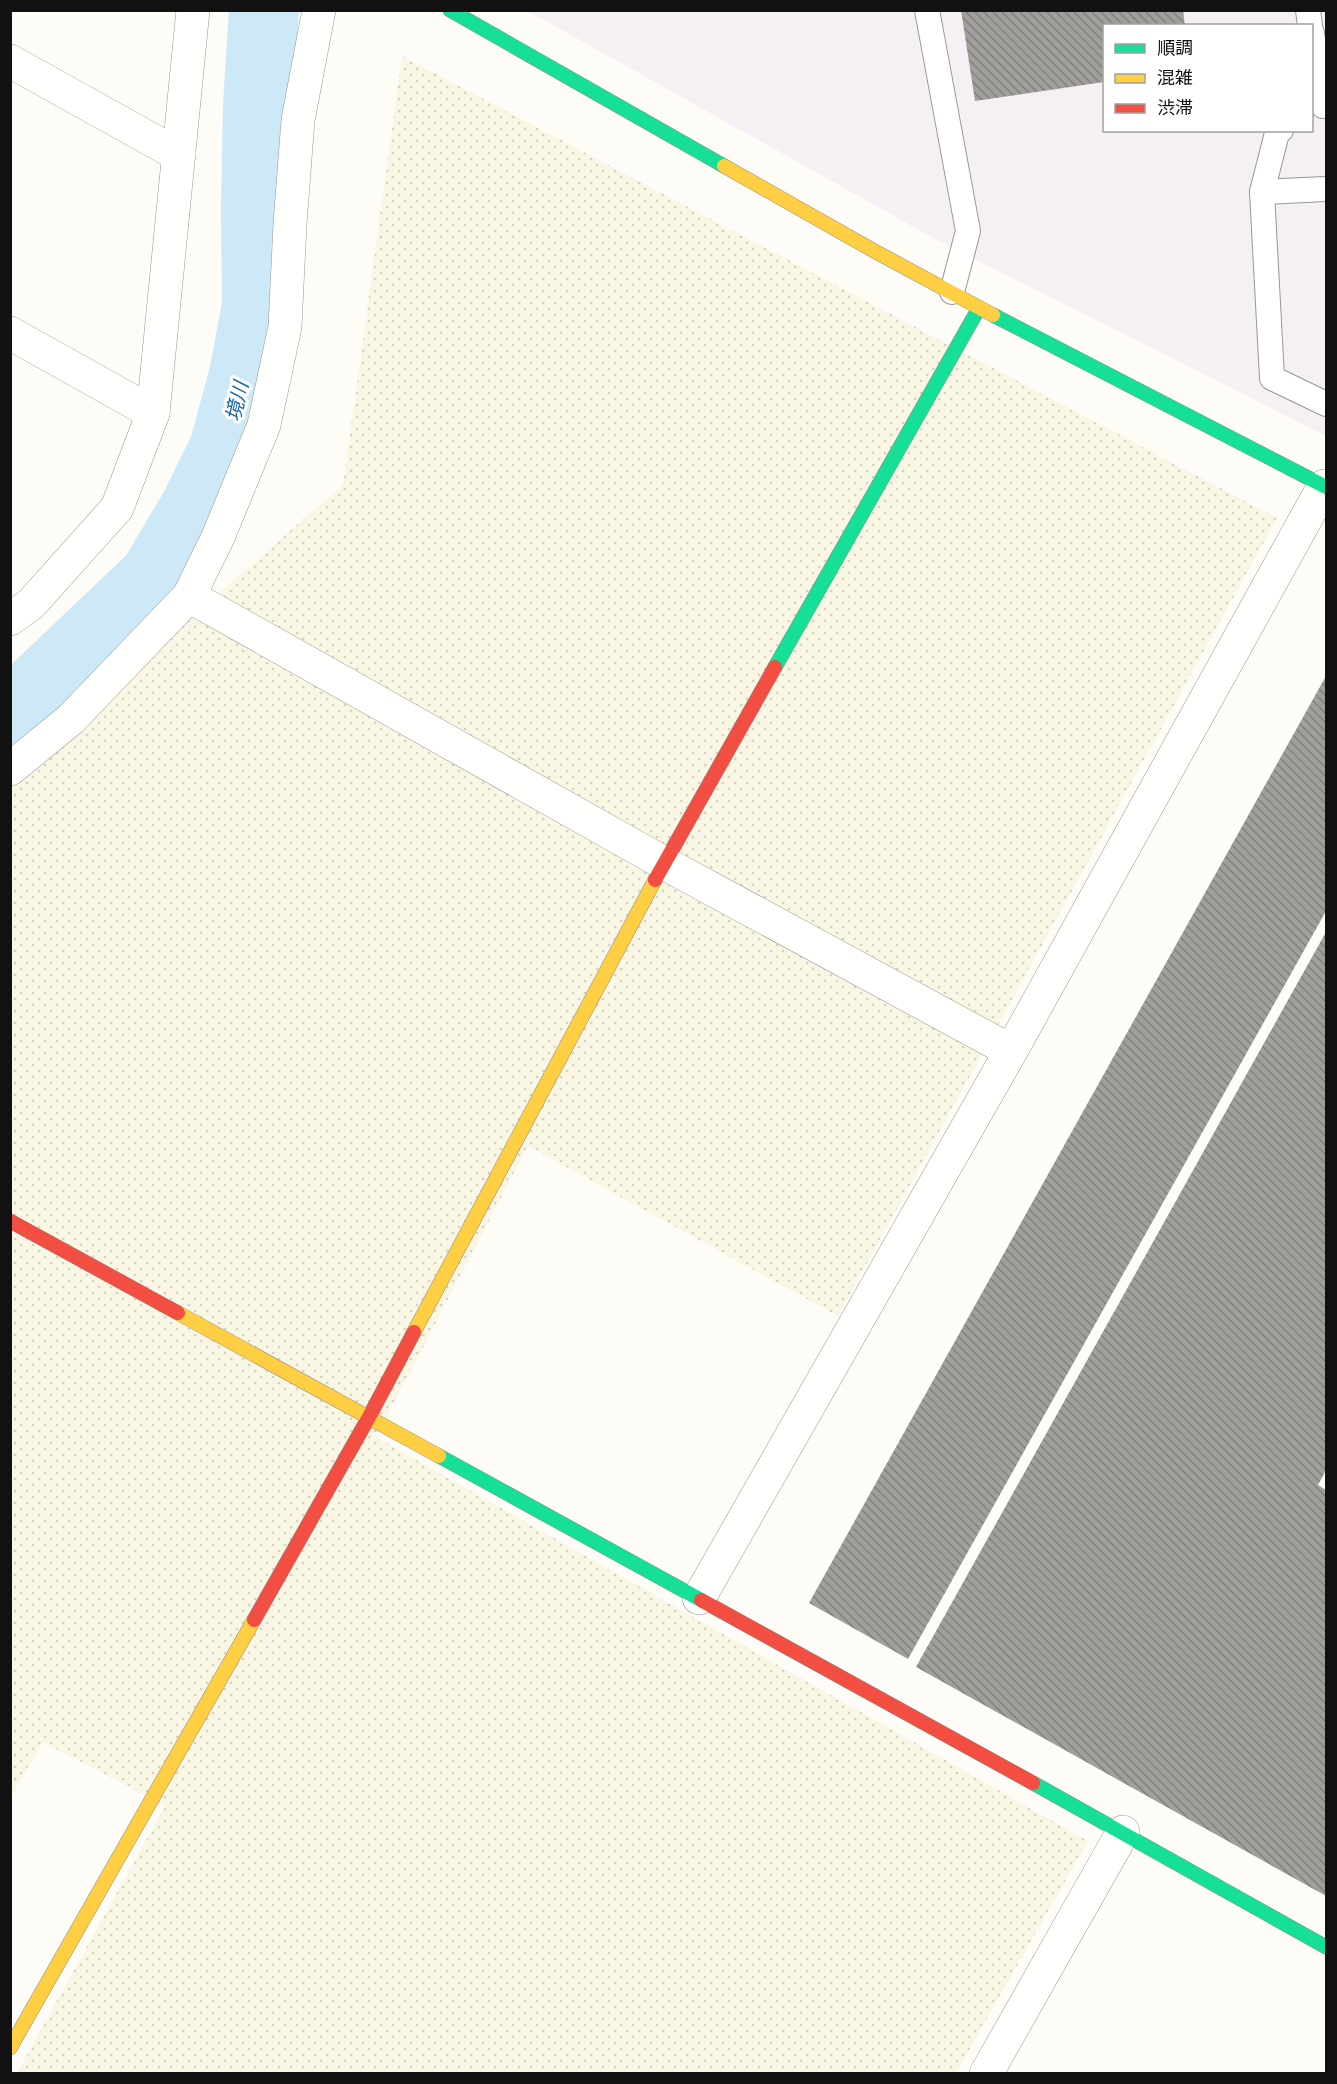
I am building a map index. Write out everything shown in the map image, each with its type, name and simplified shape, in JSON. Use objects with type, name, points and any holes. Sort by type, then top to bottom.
[{"type":"street","points":[[17,605],[117,508],[153,413],[193,10]]},
{"type":"street","points":[[10,768],[71,719],[189,596],[219,537],[264,425],[285,327],[298,120],[319,10]]},
{"type":"street","points":[[450,10],[876,252],[979,308],[1325,487],[1011,1051],[699,1598]]},
{"type":"street","points":[[10,61],[179,155]]},
{"type":"street","points":[[10,2048],[369,1417],[664,863],[979,308]]},
{"type":"street","points":[[10,333],[153,413]]},
{"type":"street","points":[[189,596],[664,863],[1011,1051]]},
{"type":"street","points":[[10,1221],[699,1598],[1326,1947]]},
{"type":"street","points":[[986,2073],[1123,1832]]},
{"type":"lane","points":[[927,10],[969,231],[952,292]]},
{"type":"lane","points":[[1313,50],[1320,109]]},
{"type":"lane","points":[[1278,132],[1262,192],[1272,378],[1326,404]]},
{"type":"lane","points":[[1262,192],[1326,189]]},
{"type":"shaded area","points":[[528,11],[1326,11],[1326,436],[937,240]]},
{"type":"shaded area","points":[[402,56],[1277,518],[838,1316],[528,1146],[376,1437],[1088,1841],[956,2073],[17,2073],[165,1806],[43,1742],[11,1796],[11,774],[343,485]]},
{"type":"building","points":[[961,10],[1183,10],[1185,24],[1103,24],[1103,82],[975,101]]},
{"type":"building","points":[[1326,676],[1326,911],[908,1659],[809,1603]]},
{"type":"building","points":[[1326,932],[1326,1470],[1318,1485],[1326,1490],[1326,1896],[916,1667]]},
{"type":"waterway","name":"境川","points":[[10,714],[154,577],[195,508],[224,449],[244,375],[257,306],[258,106],[264,10]]},
{"type":"traffic: fast","points":[[450,10],[724,166]]},
{"type":"traffic: fast","points":[[775,667],[979,308]]},
{"type":"traffic: fast","points":[[993,315],[1326,487]]},
{"type":"traffic: fast","points":[[439,1456],[701,1600]]},
{"type":"traffic: fast","points":[[1033,1783],[1326,1947]]},
{"type":"traffic: slow","points":[[724,166],[993,315]]},
{"type":"traffic: slow","points":[[414,1332],[655,880]]},
{"type":"traffic: slow","points":[[178,1313],[439,1456]]},
{"type":"traffic: slow","points":[[10,2048],[254,1620]]},
{"type":"traffic: jam","points":[[655,880],[775,667]]},
{"type":"traffic: jam","points":[[10,1221],[178,1313]]},
{"type":"traffic: jam","points":[[254,1620],[369,1417],[414,1332]]},
{"type":"traffic: jam","points":[[701,1600],[1033,1783]]}]
